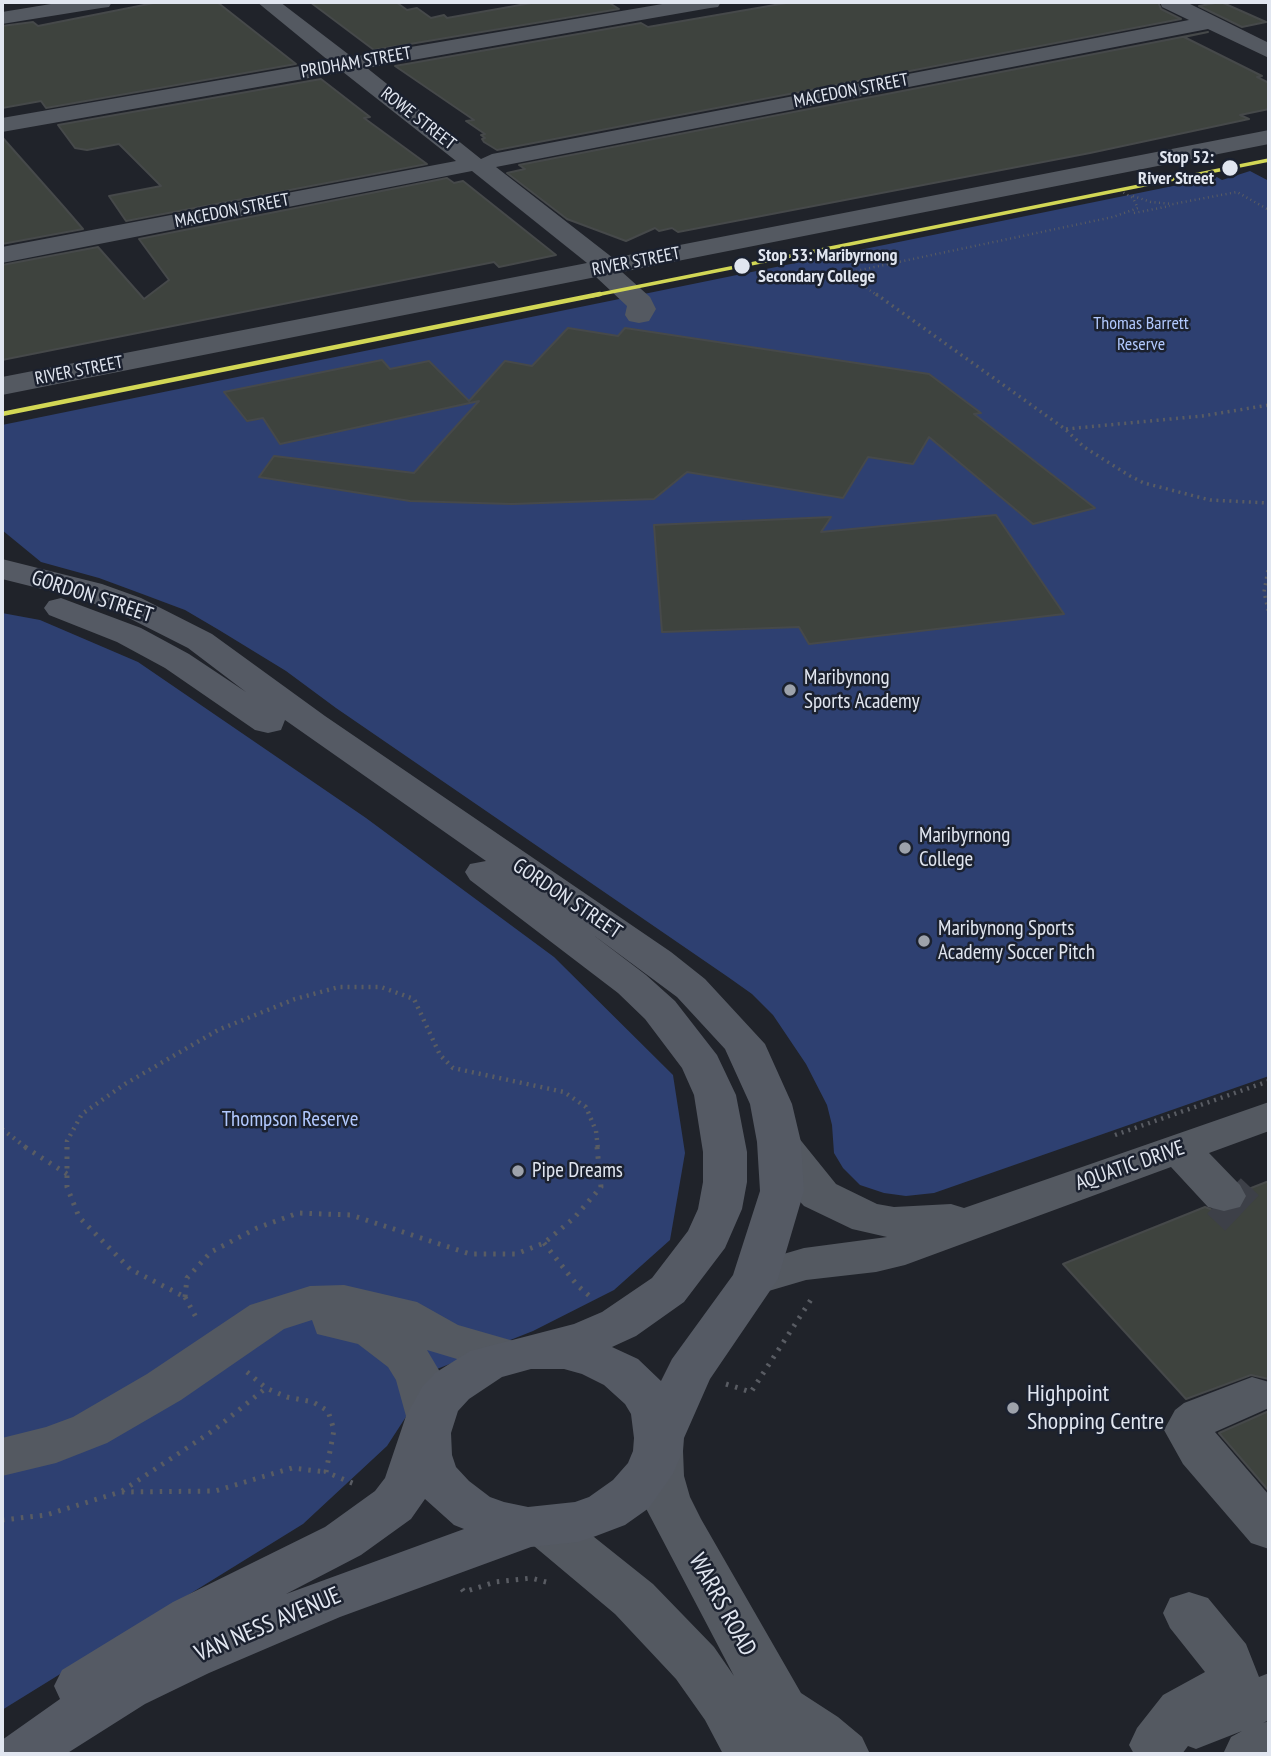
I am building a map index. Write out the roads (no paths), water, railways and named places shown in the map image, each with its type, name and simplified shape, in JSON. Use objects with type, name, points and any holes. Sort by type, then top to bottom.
[{"type":"main road","name":"GORDON STREET","points":[[2,569],[90,591],[129,605],[200,641],[312,724],[657,961],[691,988],[744,1044],[771,1104],[779,1142],[782,1191],[755,1279],[689,1372],[658,1445]]},
{"type":"main road","name":"GORDON STREET","points":[[2,592],[72,611],[129,635],[177,661],[232,698],[480,869],[632,984],[660,1010],[702,1065],[715,1095],[724,1152],[725,1182],[720,1209],[709,1237],[668,1290],[642,1310],[586,1339],[519,1354]]},
{"type":"main road","points":[[564,1352],[594,1359],[621,1372],[642,1391],[655,1413],[658,1445],[648,1474],[623,1500],[607,1511],[578,1522],[537,1527],[498,1521],[472,1511],[451,1496],[435,1476],[427,1455],[428,1425],[439,1400],[460,1379],[487,1363],[519,1354],[564,1352]]},
{"type":"main road","name":"VAN NESS AVENUE","points":[[2,1741],[60,1700],[192,1617],[343,1541],[371,1522],[393,1504],[407,1485],[428,1425]]},
{"type":"main road","name":"VAN NESS AVENUE","points":[[23,1754],[69,1722],[126,1688],[190,1657],[321,1602],[537,1527]]},
{"type":"street","points":[[2,18],[101,2]]},
{"type":"street","name":"ROWE STREET","points":[[267,2],[605,267],[640,303],[642,309],[639,315]]},
{"type":"street","name":"PRIDHAM STREET","points":[[2,125],[710,2]]},
{"type":"street","points":[[1170,2],[1269,51]]},
{"type":"street","name":"MACEDON STREET","points":[[2,255],[1210,22]]},
{"type":"street","points":[[1239,36],[1269,31]]},
{"type":"street","name":"RIVER STREET","points":[[2,386],[1269,137]]},
{"type":"street","name":"AQUATIC DRIVE","points":[[755,1279],[804,1264],[862,1258],[905,1249],[991,1215],[1269,1116]]},
{"type":"street","name":"AQUATIC DRIVE","points":[[779,1142],[805,1180],[820,1195],[868,1218],[894,1223],[924,1223],[991,1215]]},
{"type":"street","points":[[1179,1149],[1224,1196]]},
{"type":"street","points":[[2,1457],[56,1444],[90,1430],[164,1387],[267,1317],[310,1303],[344,1302],[400,1314],[443,1338],[519,1354]]},
{"type":"street","points":[[223,1346],[250,1332],[284,1322],[320,1321],[372,1329],[405,1355],[419,1377],[428,1400],[428,1425]]},
{"type":"street","points":[[1252,1395],[1202,1416],[1192,1423],[1189,1430],[1193,1440],[1269,1529]]},
{"type":"street","name":"WARRS ROAD","points":[[658,1445],[659,1476],[678,1525],[792,1732]]},
{"type":"street","points":[[537,1527],[634,1599],[695,1663],[724,1704],[751,1754]]},
{"type":"street","points":[[1147,1749],[1182,1711],[1221,1691],[1231,1682],[1233,1673],[1227,1660],[1189,1613]]},
{"type":"street","points":[[1147,1749],[1269,1696]]},
{"type":"street","points":[[792,1732],[818,1733],[842,1754]]},
{"type":"street","points":[[1251,1754],[1269,1744]]},
{"type":"tunnel","points":[[1224,1196],[1242,1213]]},
{"type":"place","name":"Stop 52: River Street","points":[[1230,168]]},
{"type":"place","name":"Stop 53: Maribyrnong Secondary College","points":[[742,266]]},
{"type":"place","name":"Maribynong Sports Academy","points":[[790,690]]},
{"type":"place","name":"Maribyrnong College","points":[[905,848]]},
{"type":"place","name":"Maribynong Sports Academy Soccer Pitch","points":[[924,941]]},
{"type":"place","name":"Pipe Dreams","points":[[518,1171]]},
{"type":"place","name":"Highpoint Shopping Centre","points":[[1013,1408]]},
{"type":"park label","name":"Thomas Barrett Reserve","points":[[1141,334]]},
{"type":"park label","name":"Thompson Reserve","points":[[290,1120]]}]
